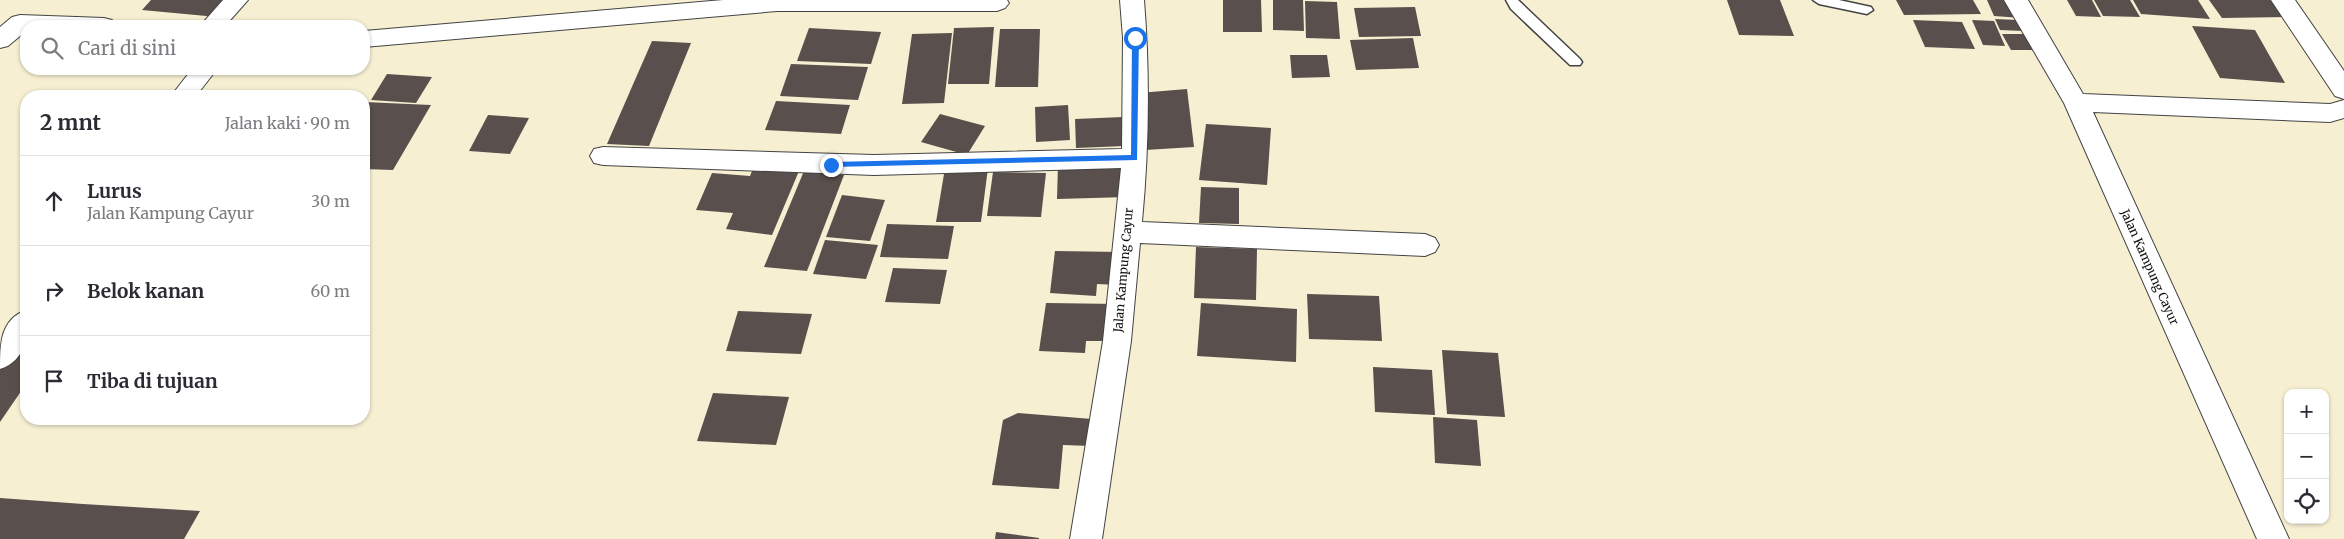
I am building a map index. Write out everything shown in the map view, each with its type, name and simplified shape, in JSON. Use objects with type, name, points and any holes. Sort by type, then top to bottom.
[{"type":"street","points":[[218,20],[236,0]]},
{"type":"street","name":"Jalan Kampung Cayur","points":[[1086,539],[1117,341],[1134,158],[1135,38],[1132,0]]},
{"type":"street","name":"Jalan Kampung Cayur","points":[[2016,0],[2076,103],[2273,539]]},
{"type":"street","points":[[2283,0],[2344,90]]},
{"type":"street","points":[[370,38],[777,3],[1002,1]]},
{"type":"street","points":[[0,40],[10,20]]},
{"type":"street","points":[[188,90],[199,75]]},
{"type":"street","points":[[2076,103],[2330,112],[2344,109]]},
{"type":"street","points":[[603,156],[874,165],[1134,158]]},
{"type":"street","points":[[1127,232],[1425,246]]},
{"type":"street","points":[[0,356],[20,330]]},
{"type":"lane","points":[[1512,0],[1515,6],[1576,62]]},
{"type":"lane","points":[[1819,0],[1867,10]]},
{"type":"shaded area","points":[[0,0],[2344,0],[2344,539],[0,539]]},
{"type":"building","points":[[151,0],[232,0],[217,17],[142,10]]},
{"type":"building","points":[[1223,0],[1261,0],[1262,32],[1223,32]]},
{"type":"building","points":[[1273,0],[1303,0],[1304,31],[1273,30]]},
{"type":"building","points":[[1727,0],[1780,0],[1794,36],[1739,35]]},
{"type":"building","points":[[1896,0],[1973,0],[1981,14],[1904,15]]},
{"type":"building","points":[[1987,0],[2014,0],[2022,18],[1994,16]]},
{"type":"building","points":[[2067,0],[2092,0],[2101,17],[2076,16]]},
{"type":"building","points":[[2094,0],[2130,0],[2140,17],[2103,16]]},
{"type":"building","points":[[2133,0],[2198,0],[2210,19],[2141,14]]},
{"type":"building","points":[[2209,0],[2273,0],[2287,17],[2222,18]]},
{"type":"building","points":[[1305,1],[1337,2],[1340,39],[1306,38]]},
{"type":"building","points":[[1415,7],[1421,36],[1359,37],[1354,8]]},
{"type":"building","points":[[1995,19],[2018,20],[2023,31],[2000,30]]},
{"type":"building","points":[[1913,20],[1962,22],[1975,49],[1925,47]]},
{"type":"building","points":[[1972,20],[1994,21],[2005,46],[1983,45]]},
{"type":"building","points":[[2192,26],[2255,30],[2285,83],[2220,78]]},
{"type":"building","points":[[994,27],[989,84],[948,84],[954,28]]},
{"type":"building","points":[[809,28],[881,32],[871,64],[797,61]]},
{"type":"building","points":[[1000,29],[1040,29],[1038,87],[995,87]]},
{"type":"building","points":[[952,33],[944,103],[902,104],[912,34]]},
{"type":"building","points":[[2002,34],[2033,34],[2042,50],[2011,50]]},
{"type":"building","points":[[1413,38],[1419,68],[1356,70],[1350,40]]},
{"type":"building","points":[[652,41],[691,43],[649,146],[607,144]]},
{"type":"building","points":[[1290,55],[1327,55],[1330,77],[1292,78]]},
{"type":"building","points":[[791,64],[868,67],[858,100],[780,96]]},
{"type":"building","points":[[387,74],[432,77],[416,103],[371,100]]},
{"type":"building","points":[[1187,89],[1194,147],[1145,150],[1139,93]]},
{"type":"building","points":[[776,101],[850,105],[841,134],[765,130]]},
{"type":"building","points":[[370,102],[431,105],[393,170],[370,169]]},
{"type":"building","points":[[1068,105],[1070,140],[1036,142],[1035,107]]},
{"type":"building","points":[[940,114],[985,126],[967,155],[921,142]]},
{"type":"building","points":[[488,115],[529,118],[510,154],[469,151]]},
{"type":"building","points":[[1123,117],[1125,146],[1076,148],[1075,119]]},
{"type":"building","points":[[1206,124],[1271,128],[1267,185],[1199,180]]},
{"type":"building","points":[[1127,162],[1128,197],[1057,199],[1058,164]]},
{"type":"building","points":[[754,166],[799,171],[772,235],[726,229],[733,213],[696,210],[712,173],[750,176]]},
{"type":"building","points":[[945,168],[988,168],[981,222],[936,222]]},
{"type":"building","points":[[804,171],[844,175],[807,271],[764,267]]},
{"type":"building","points":[[993,172],[1046,173],[1041,217],[987,216]]},
{"type":"building","points":[[1201,187],[1239,188],[1239,224],[1199,223]]},
{"type":"building","points":[[842,195],[885,200],[870,241],[826,237]]},
{"type":"building","points":[[887,224],[954,226],[948,259],[880,257]]},
{"type":"building","points":[[825,240],[878,245],[866,279],[813,274]]},
{"type":"building","points":[[1196,247],[1257,249],[1256,300],[1194,298]]},
{"type":"building","points":[[1055,251],[1121,252],[1119,285],[1097,284],[1096,296],[1050,293]]},
{"type":"building","points":[[893,268],[947,270],[940,304],[885,302]]},
{"type":"building","points":[[1307,294],[1379,296],[1382,341],[1309,339]]},
{"type":"building","points":[[1046,303],[1118,304],[1115,341],[1086,341],[1085,353],[1039,351]]},
{"type":"building","points":[[1201,303],[1297,309],[1296,362],[1197,356]]},
{"type":"building","points":[[738,311],[812,314],[801,354],[726,351]]},
{"type":"building","points":[[1442,350],[1498,353],[1505,417],[1447,414]]},
{"type":"building","points":[[9,355],[20,355],[20,393],[0,422],[0,368]]},
{"type":"building","points":[[1373,367],[1432,370],[1435,415],[1375,412]]},
{"type":"building","points":[[713,393],[789,397],[776,445],[697,441]]},
{"type":"building","points":[[1018,413],[1092,419],[1091,446],[1063,445],[1059,489],[992,485],[1003,420]]},
{"type":"building","points":[[1433,417],[1477,420],[1481,466],[1435,463]]},
{"type":"building","points":[[0,498],[200,511],[184,539],[0,539]]},
{"type":"building","points":[[996,532],[1039,538],[1039,539],[995,539]]},
{"type":"route","points":[[831,165],[1134,158],[1135,38]]}]
